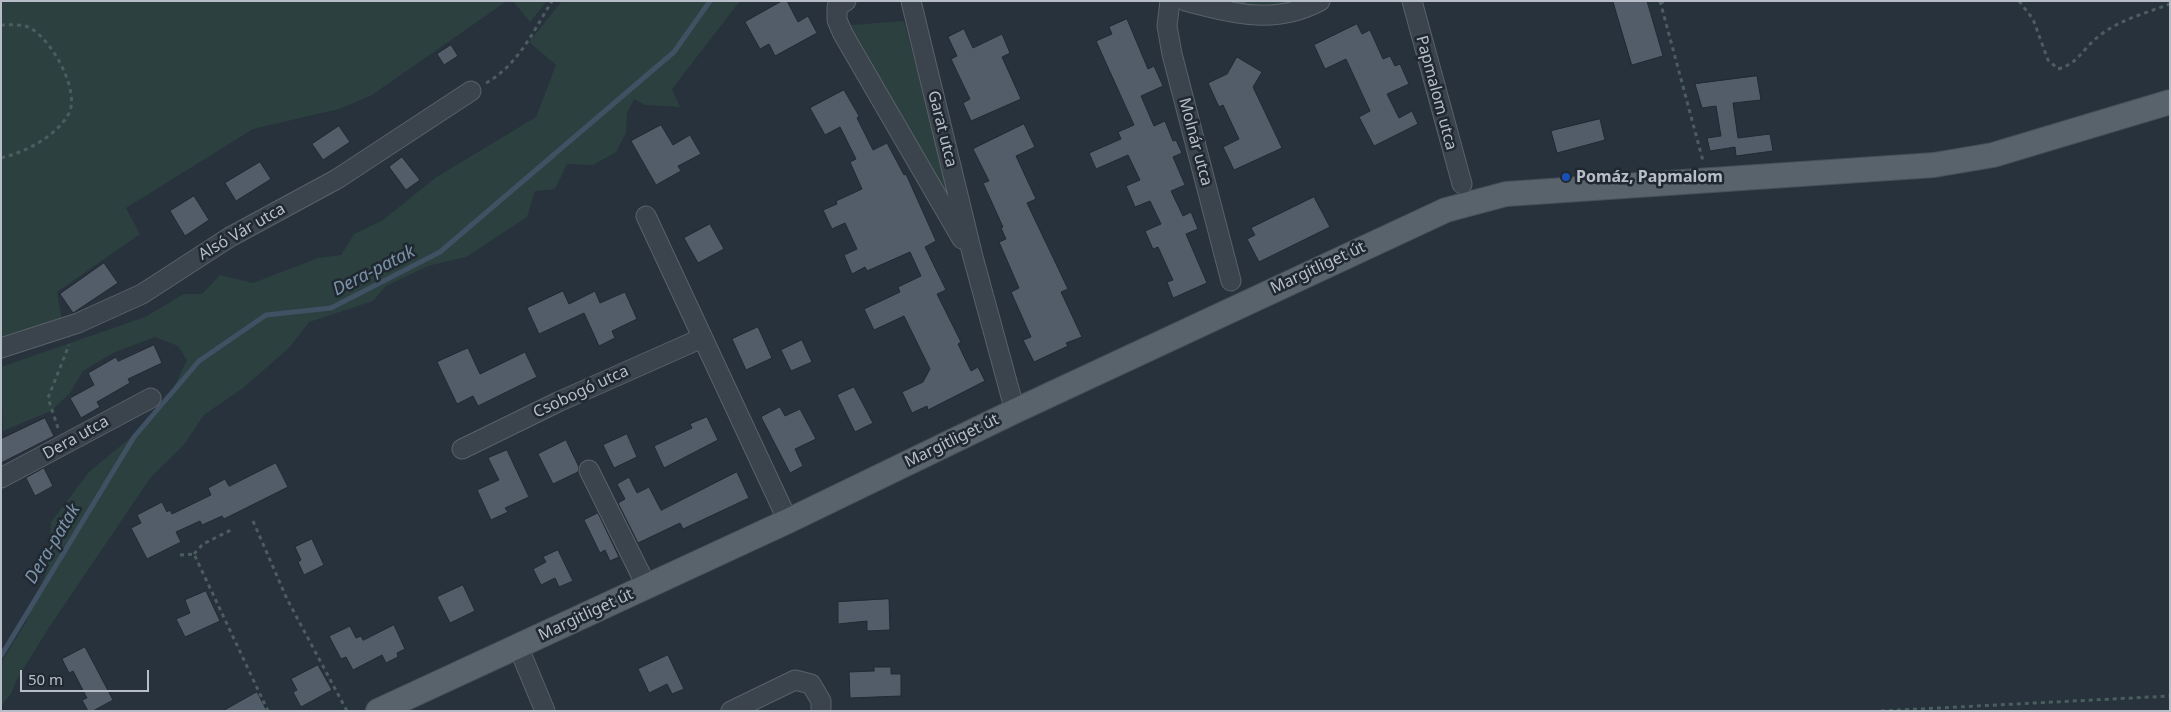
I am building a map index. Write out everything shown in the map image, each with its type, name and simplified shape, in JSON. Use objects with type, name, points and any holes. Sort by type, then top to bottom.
[{"type":"main road","name":"Margitliget út","points":[[378,711],[788,521],[1015,411],[1415,223],[1469,203],[1506,194],[1904,168],[1993,155],[2170,102]]},
{"type":"street","name":"Garat utca","points":[[846,1],[837,7],[837,20],[843,34],[973,257]]},
{"type":"street","name":"Garat utca","points":[[910,1],[973,257],[1015,411]]},
{"type":"street","name":"Molnár utca","points":[[1170,1],[1168,26],[1172,54],[1231,281]]},
{"type":"street","points":[[1185,1],[1229,12],[1275,17],[1309,7],[1320,1]]},
{"type":"street","name":"Papmalom utca","points":[[1412,1],[1462,184]]},
{"type":"street","name":"Alsó Vár utca","points":[[1,348],[78,323],[142,294],[230,237],[337,179],[470,91]]},
{"type":"street","points":[[646,216],[788,521]]},
{"type":"street","name":"Csobogó utca","points":[[462,449],[558,402],[702,338]]},
{"type":"street","name":"Dera utca","points":[[1,478],[151,398]]},
{"type":"street","points":[[590,470],[647,586]]},
{"type":"street","points":[[518,646],[545,711]]},
{"type":"street","points":[[731,711],[795,680],[810,684],[820,700],[821,711]]},
{"type":"path","points":[[470,91],[501,74],[520,53],[552,1]]},
{"type":"path","points":[[1665,1],[1660,2],[1707,181]]},
{"type":"path","points":[[2019,1],[2033,19],[2048,60],[2058,69],[2069,66],[2098,36],[2121,23],[2170,4]]},
{"type":"path","points":[[1,25],[28,27],[43,39],[67,76],[73,98],[69,115],[55,130],[23,152],[1,158]]},
{"type":"path","points":[[64,445],[48,398],[78,323]]},
{"type":"path","points":[[253,521],[287,598],[347,711]]},
{"type":"path","points":[[180,555],[194,554],[203,544],[233,529]]},
{"type":"path","points":[[194,554],[268,711]]},
{"type":"path","points":[[1881,711],[2170,696]]},
{"type":"green space","points":[[1,1],[507,1],[372,95],[339,109],[253,129],[126,208],[140,234],[57,292],[62,321],[1,344]]},
{"type":"green space","points":[[513,1],[547,1],[530,22]]},
{"type":"green space","points":[[562,1],[740,1],[672,89],[680,107],[645,105],[634,99],[627,113],[626,133],[616,152],[593,165],[567,164],[555,189],[535,191],[527,217],[466,257],[428,266],[386,286],[373,301],[309,322],[289,348],[243,388],[204,415],[183,446],[151,477],[48,629],[16,681],[11,694],[1,706],[1,663],[26,622],[47,570],[51,522],[89,472],[146,425],[165,405],[187,360],[178,346],[155,337],[113,353],[83,371],[70,393],[51,411],[3,431],[1,367],[145,317],[184,294],[202,294],[220,275],[253,283],[318,258],[341,255],[354,234],[383,220],[435,178],[536,117],[556,65],[529,42]]},
{"type":"green space","points":[[1227,1],[1294,1],[1261,10],[1245,8]]},
{"type":"green space","points":[[904,21],[954,211],[850,32],[851,25]]},
{"type":"building","points":[[782,1],[787,1],[798,22],[808,16],[817,33],[775,56],[769,44],[760,49],[745,22]]},
{"type":"building","points":[[1613,1],[1647,1],[1663,56],[1632,65]]},
{"type":"building","points":[[1127,19],[1148,69],[1154,66],[1163,86],[1141,96],[1154,126],[1165,121],[1173,141],[1176,140],[1182,153],[1173,157],[1185,185],[1171,191],[1183,216],[1191,212],[1198,229],[1186,234],[1207,283],[1173,298],[1167,282],[1173,280],[1158,247],[1153,249],[1145,231],[1161,224],[1150,201],[1135,207],[1126,186],[1140,180],[1128,155],[1096,169],[1089,153],[1121,139],[1118,132],[1134,125],[1096,41],[1112,34],[1109,27]]},
{"type":"building","points":[[1357,24],[1362,34],[1370,30],[1383,59],[1390,56],[1395,66],[1400,64],[1409,84],[1387,94],[1399,118],[1412,111],[1418,124],[1374,146],[1359,117],[1370,111],[1346,59],[1325,69],[1314,45]]},
{"type":"building","points":[[964,29],[973,48],[1002,34],[1010,53],[1002,57],[1021,99],[971,121],[963,103],[970,99],[951,59],[957,56],[948,37]]},
{"type":"building","points":[[451,45],[458,56],[444,65],[437,54]]},
{"type":"building","points":[[1237,57],[1262,72],[1253,87],[1282,148],[1234,170],[1223,147],[1239,139],[1223,105],[1219,107],[1208,83],[1227,74]]},
{"type":"building","points":[[1757,76],[1761,100],[1733,103],[1738,138],[1770,134],[1773,151],[1736,156],[1735,147],[1710,151],[1707,138],[1721,136],[1716,106],[1702,108],[1695,84]]},
{"type":"building","points":[[844,90],[859,116],[857,118],[873,150],[887,143],[904,175],[906,174],[936,241],[925,247],[946,290],[937,294],[961,342],[958,344],[971,371],[978,367],[985,381],[928,410],[927,406],[912,413],[902,392],[923,382],[930,369],[904,316],[874,330],[864,309],[900,292],[898,287],[921,276],[910,252],[867,271],[865,267],[852,274],[844,255],[857,249],[845,223],[832,229],[823,210],[837,204],[836,201],[862,189],[850,162],[856,159],[840,127],[825,135],[810,108]]},
{"type":"building","points":[[1600,119],[1605,140],[1557,153],[1551,131]]},
{"type":"building","points":[[1024,124],[1035,147],[1016,156],[1036,199],[1027,203],[1068,289],[1061,292],[1082,337],[1066,343],[1068,346],[1034,362],[1023,340],[1031,337],[1011,292],[1019,288],[999,242],[1006,239],[1001,228],[1003,227],[983,183],[989,181],[973,149]]},
{"type":"building","points":[[661,125],[673,145],[690,135],[701,154],[678,166],[681,171],[656,185],[631,141]]},
{"type":"building","points":[[339,126],[350,142],[323,160],[312,144]]},
{"type":"building","points":[[402,157],[420,180],[406,190],[389,167]]},
{"type":"building","points":[[260,162],[271,179],[236,201],[225,183]]},
{"type":"building","points":[[194,196],[209,220],[185,236],[170,211]]},
{"type":"building","points":[[1314,197],[1330,227],[1259,262],[1247,239],[1255,235],[1251,228]]},
{"type":"building","points":[[710,224],[724,249],[698,263],[684,238]]},
{"type":"building","points":[[104,263],[118,283],[73,313],[60,294]]},
{"type":"building","points":[[563,291],[569,304],[595,291],[600,303],[625,292],[637,319],[612,331],[615,338],[599,346],[584,313],[539,334],[527,308]]},
{"type":"building","points":[[758,327],[772,358],[746,370],[732,339]]},
{"type":"building","points":[[802,340],[812,362],[791,371],[781,350]]},
{"type":"building","points":[[154,345],[162,363],[128,379],[130,383],[97,402],[100,407],[81,418],[70,398],[94,385],[88,373],[116,357],[118,361]]},
{"type":"building","points":[[468,348],[480,374],[525,352],[537,377],[478,406],[473,396],[457,404],[437,362]]},
{"type":"building","points":[[854,387],[873,423],[855,432],[837,395]]},
{"type":"building","points":[[780,407],[785,416],[800,409],[816,439],[795,449],[803,466],[790,473],[761,417]]},
{"type":"building","points":[[707,417],[718,440],[664,468],[654,446],[692,428],[690,424]]},
{"type":"building","points":[[45,418],[54,436],[1,463],[1,439]]},
{"type":"building","points":[[627,434],[637,457],[614,468],[603,445]]},
{"type":"building","points":[[566,440],[579,467],[578,472],[553,484],[538,454]]},
{"type":"building","points":[[507,450],[529,497],[505,508],[508,512],[491,520],[477,490],[499,480],[488,458]]},
{"type":"building","points":[[276,463],[288,487],[224,519],[222,516],[202,525],[200,521],[176,532],[181,542],[147,559],[131,528],[141,523],[137,515],[162,502],[167,512],[170,510],[172,514],[211,495],[208,488],[225,479],[229,486]]},
{"type":"building","points":[[44,468],[53,486],[35,496],[26,478]]},
{"type":"building","points":[[737,472],[749,498],[683,529],[680,523],[638,543],[618,503],[625,499],[617,484],[629,477],[637,493],[649,487],[661,510]]},
{"type":"building","points":[[598,513],[619,557],[610,561],[605,550],[600,553],[584,520]]},
{"type":"building","points":[[312,539],[324,565],[304,575],[298,562],[301,560],[295,547]]},
{"type":"building","points":[[558,550],[573,581],[559,587],[555,578],[541,585],[533,569],[546,562],[543,557]]},
{"type":"building","points":[[463,585],[475,611],[450,623],[437,597]]},
{"type":"building","points":[[206,591],[220,621],[185,637],[176,619],[190,613],[185,600]]},
{"type":"building","points":[[889,599],[890,630],[867,631],[867,621],[838,624],[838,602]]},
{"type":"building","points":[[394,625],[405,649],[397,653],[398,657],[386,663],[382,655],[353,670],[346,657],[341,659],[329,636],[350,626],[356,638],[361,636],[363,640]]},
{"type":"building","points":[[85,647],[113,700],[93,711],[88,711],[82,700],[87,698],[73,671],[69,673],[62,659]]},
{"type":"building","points":[[668,655],[684,689],[672,694],[667,684],[649,693],[638,669]]},
{"type":"building","points":[[318,665],[332,690],[301,707],[293,692],[297,690],[291,679]]},
{"type":"building","points":[[874,667],[891,667],[891,674],[901,674],[901,696],[850,698],[849,672],[874,671]]},
{"type":"building","points":[[257,692],[267,711],[223,711]]},
{"type":"waterway","name":"Dera-patak","points":[[1,656],[134,437],[199,361],[266,315],[331,308],[440,252],[674,52],[710,1]]},
{"type":"place","name":"Pomáz, Papmalom","points":[[1566,177]]}]
